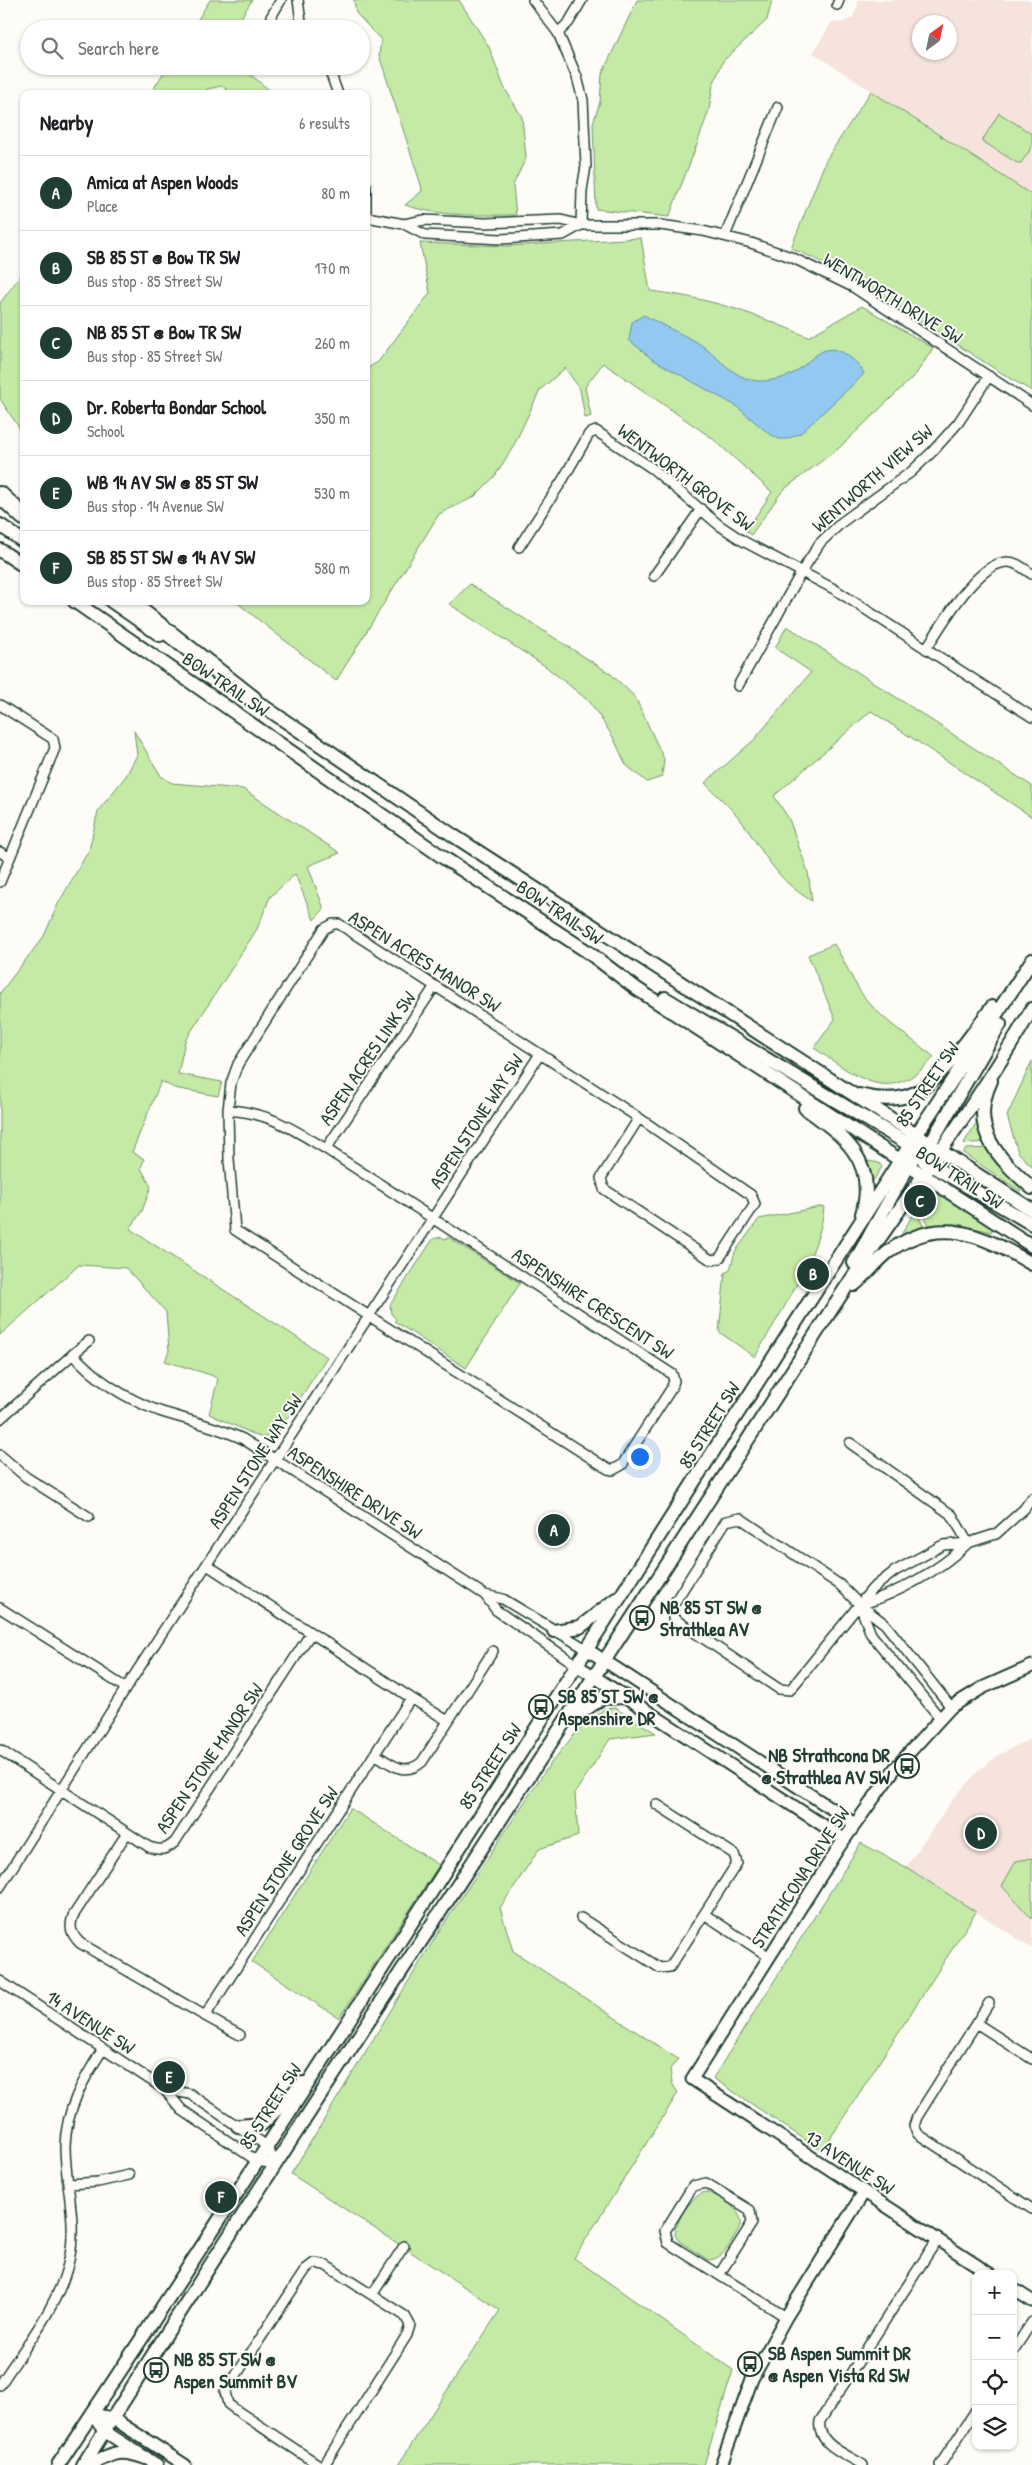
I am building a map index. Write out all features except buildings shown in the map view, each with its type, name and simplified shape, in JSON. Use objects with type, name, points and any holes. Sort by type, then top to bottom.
[{"type":"highway","points":[[0,495],[20,513]]},
{"type":"highway","points":[[133,605],[253,699]]},
{"type":"main road","points":[[0,525],[20,539]]},
{"type":"main road","points":[[0,550],[20,563]]},
{"type":"main road","name":"BOW TRAIL SW","points":[[80,605],[444,858],[588,952],[637,988],[919,1153],[1032,1210]]},
{"type":"main road","name":"BOW TRAIL SW","points":[[116,605],[462,841],[852,1094],[919,1153]]},
{"type":"main road","points":[[588,952],[919,1153],[1032,1224]]},
{"type":"main road","points":[[852,1094],[886,1099],[909,1096],[922,1089],[937,1075],[1029,964]]},
{"type":"main road","name":"85 STREET SW","points":[[82,2465],[275,2164],[594,1676],[659,1580],[838,1298],[923,1175],[919,1153],[1029,964]]},
{"type":"main road","points":[[637,988],[682,1025],[814,1114],[847,1141],[860,1160],[865,1180],[864,1207],[859,1224]]},
{"type":"main road","name":"85 STREET SW","points":[[58,2465],[268,2146],[312,2075],[578,1666],[859,1224],[1004,1057],[1032,1009]]},
{"type":"main road","points":[[1004,1057],[990,1085],[984,1109],[984,1129],[989,1142],[998,1154],[1032,1188]]},
{"type":"main road","points":[[789,1376],[919,1153]]},
{"type":"main road","name":"BOW TRAIL SW","points":[[923,1175],[1032,1246]]},
{"type":"main road","points":[[838,1298],[890,1251],[917,1236],[932,1231],[946,1230],[978,1236],[1032,1264]]},
{"type":"main road","points":[[554,1631],[580,1627],[624,1593]]},
{"type":"main road","points":[[570,1714],[583,1710],[602,1698],[626,1697]]},
{"type":"main road","points":[[238,2126],[262,2124],[294,2090],[312,2075]]},
{"type":"main road","points":[[89,2465],[116,2452],[131,2452],[151,2461]]},
{"type":"street","points":[[271,20],[270,17],[281,0]]},
{"type":"street","points":[[298,0],[301,20]]},
{"type":"street","points":[[534,0],[558,33],[577,77],[583,100],[586,166],[582,190],[581,225]]},
{"type":"street","points":[[558,33],[569,22],[582,0]]},
{"type":"street","points":[[331,75],[337,90]]},
{"type":"street","points":[[725,236],[778,107]]},
{"type":"street","name":"WENTWORTH DRIVE SW","points":[[370,219],[404,224],[424,220],[485,223],[560,220],[581,225],[660,225],[725,236],[791,257],[853,288],[1032,404]]},
{"type":"street","name":"WENTWORTH DRIVE SW","points":[[404,224],[425,235],[501,239],[563,235],[581,225]]},
{"type":"street","name":"WENTWORTH VIEW SW","points":[[738,686],[802,571],[820,543],[842,522],[904,478],[933,451],[958,424],[989,376]]},
{"type":"street","name":"WENTWORTH GROVE SW","points":[[519,547],[562,481],[589,434],[596,431],[653,469],[743,541],[802,571],[1032,717]]},
{"type":"street","points":[[654,576],[701,509]]},
{"type":"street","points":[[926,648],[955,604],[987,570],[1006,562],[1021,567],[1032,574]]},
{"type":"street","points":[[0,705],[53,739],[55,748],[0,882]]},
{"type":"street","points":[[0,852],[10,858]]},
{"type":"street","name":"ASPEN ACRES MANOR SW","points":[[370,1315],[235,1230],[228,1110],[230,1083],[238,1064],[328,926],[339,924],[345,927],[639,1118],[751,1195],[755,1200],[719,1259],[711,1260],[604,1190],[601,1178],[639,1118]]},
{"type":"street","name":"ASPEN ACRES LINK SW","points":[[326,1149],[435,986]]},
{"type":"street","name":"ASPEN STONE WAY SW","points":[[0,1887],[126,1688],[540,1054]]},
{"type":"street","points":[[228,1110],[252,1113],[277,1120],[326,1149],[432,1218]]},
{"type":"street","name":"ASPENSHIRE CRESCENT SW","points":[[370,1315],[611,1470],[622,1465],[671,1389],[674,1381],[672,1374],[432,1218]]},
{"type":"street","points":[[0,1419],[88,1341]]},
{"type":"street","name":"ASPENSHIRE DRIVE SW","points":[[73,1354],[103,1382],[137,1401],[160,1411],[217,1427],[243,1439],[485,1595],[503,1599],[588,1650]]},
{"type":"street","points":[[850,1443],[937,1502],[952,1515],[968,1543]]},
{"type":"street","points":[[0,1455],[26,1477],[89,1517]]},
{"type":"street","points":[[951,1708],[885,1624],[860,1605],[840,1585],[740,1518],[726,1521],[673,1605],[673,1618],[779,1689],[790,1690],[860,1605],[872,1588],[895,1571],[943,1545],[968,1543],[996,1534],[1024,1509],[1032,1498]]},
{"type":"street","points":[[860,1605],[882,1598],[951,1560],[968,1543]]},
{"type":"street","points":[[207,1564],[448,1721]]},
{"type":"street","name":"ASPENSHIRE DRIVE SW","points":[[485,1595],[496,1610],[578,1666]]},
{"type":"street","points":[[860,1605],[871,1634],[940,1718]]},
{"type":"street","points":[[0,1608],[126,1688]]},
{"type":"street","name":"ASPEN STONE MANOR SW","points":[[0,1750],[127,1833],[158,1850],[167,1849],[175,1842],[311,1633]]},
{"type":"street","points":[[588,1650],[855,1824]]},
{"type":"street","points":[[375,1754],[401,1770],[414,1768],[422,1762],[493,1651]]},
{"type":"street","points":[[578,1666],[844,1838]]},
{"type":"street","name":"STRATHCONA DRIVE SW","points":[[692,2078],[844,1838],[896,1767],[951,1708],[982,1688],[1032,1666]]},
{"type":"street","name":"ASPEN STONE GROVE SW","points":[[205,2016],[412,1698]]},
{"type":"street","points":[[581,1918],[660,1968],[670,1967],[737,1862],[734,1854],[656,1804]]},
{"type":"street","points":[[127,1833],[73,1916],[70,1924],[71,1930],[80,1943],[240,2035]]},
{"type":"street","points":[[704,1914],[768,1956]]},
{"type":"street","name":"14 AVENUE SW","points":[[0,1981],[164,2089],[182,2110],[258,2161],[275,2164]]},
{"type":"street","points":[[989,2003],[916,2117],[914,2126],[918,2134],[1032,2209]]},
{"type":"street","points":[[976,2023],[1032,2059]]},
{"type":"street","points":[[0,2385],[49,2309],[67,2271],[73,2232],[70,2184],[65,2147],[69,2114],[82,2081],[103,2049]]},
{"type":"street","name":"13 AVENUE SW","points":[[692,2078],[984,2270]]},
{"type":"street","name":"14 AVENUE SW","points":[[164,2089],[190,2094],[268,2146]]},
{"type":"street","points":[[268,2146],[275,2164]]},
{"type":"street","points":[[70,2184],[98,2182],[129,2175]]},
{"type":"street","points":[[719,2274],[752,2224],[750,2210],[706,2183],[693,2186],[665,2231],[668,2243],[786,2317]]},
{"type":"street","points":[[721,2465],[752,2379],[786,2317],[864,2192]]},
{"type":"street","points":[[863,2465],[821,2436],[820,2421],[937,2240]]},
{"type":"street","points":[[372,2295],[404,2246]]},
{"type":"street","points":[[319,2465],[228,2404],[225,2392],[308,2266],[318,2263],[325,2265],[405,2316],[409,2321],[410,2329],[324,2465]]},
{"type":"street","points":[[1017,2292],[1032,2301]]},
{"type":"street","points":[[1017,2345],[1032,2322]]},
{"type":"street","points":[[92,2414],[112,2418],[185,2465]]},
{"type":"street","points":[[92,2414],[104,2431],[151,2461]]},
{"type":"street","points":[[940,2465],[972,2416]]},
{"type":"shaded area","points":[[857,0],[1029,0],[1032,2],[1032,195],[813,53],[832,22],[842,23],[853,17],[858,5]]},
{"type":"shaded area","points":[[1030,1739],[1032,1744],[1032,1948],[906,1867],[953,1799],[978,1771],[999,1755]]},
{"type":"green space","points":[[210,0],[252,0],[240,20],[198,20]]},
{"type":"green space","points":[[354,0],[459,0],[489,47],[504,87],[522,117],[526,158],[513,185],[516,215],[432,212],[405,205],[422,191],[421,185],[379,55],[381,40],[370,28],[370,20],[362,20],[356,13]]},
{"type":"green space","points":[[637,0],[772,0],[767,20],[723,61],[713,85],[709,110],[669,217],[596,209],[593,123],[600,102],[602,74]]},
{"type":"green space","points":[[162,75],[251,75],[269,90],[228,90],[222,86],[206,90],[153,90]]},
{"type":"green space","points":[[871,91],[1032,195],[1032,391],[854,279],[791,248],[826,160]]},
{"type":"green space","points":[[999,113],[1032,134],[1032,147],[1021,163],[1017,163],[982,141]]},
{"type":"green space","points":[[641,238],[650,291],[712,302],[769,321],[808,337],[862,306],[933,348],[916,374],[839,448],[783,490],[751,535],[746,531],[772,492],[712,438],[603,363],[585,387],[591,416],[585,418],[580,389],[565,368],[540,390],[513,447],[495,476],[474,497],[439,514],[336,681],[240,605],[370,605],[370,367],[378,362],[430,293],[420,243],[507,246]]},
{"type":"green space","points":[[20,276],[20,429],[0,399],[0,303]]},
{"type":"green space","points":[[470,584],[611,674],[635,697],[664,759],[662,777],[647,782],[626,765],[613,737],[590,702],[545,666],[449,604]]},
{"type":"green space","points":[[787,626],[1032,786],[1032,817],[871,711],[774,796],[789,819],[808,872],[812,901],[800,893],[772,866],[738,817],[705,783],[754,740],[811,672],[775,648]]},
{"type":"green space","points":[[134,731],[161,776],[172,783],[243,789],[340,853],[308,866],[324,909],[314,920],[295,874],[270,897],[257,929],[185,1041],[178,1074],[222,1082],[218,1096],[174,1088],[161,1081],[132,1152],[144,1159],[141,1168],[151,1187],[142,1211],[130,1229],[327,1357],[277,1434],[262,1438],[209,1414],[218,1379],[211,1375],[165,1361],[169,1351],[166,1312],[126,1268],[79,1265],[0,1335],[0,993],[44,936],[58,904],[89,850],[98,811],[126,776],[137,755]]},
{"type":"green space","points":[[834,944],[859,989],[876,1011],[934,1057],[918,1072],[903,1081],[889,1084],[875,1083],[861,1078],[814,1048],[835,1019],[808,955]]},
{"type":"green space","points":[[1032,1061],[1032,1167],[1018,1152],[1007,1116]]},
{"type":"green space","points":[[978,1120],[983,1142],[965,1144],[964,1143]]},
{"type":"green space","points":[[988,1148],[1023,1187],[1020,1191],[963,1153],[966,1149]]},
{"type":"green space","points":[[866,1162],[879,1163],[882,1167],[873,1181],[869,1180]]},
{"type":"green space","points":[[936,1192],[993,1228],[991,1232],[958,1224],[929,1225],[922,1212]]},
{"type":"green space","points":[[920,1203],[917,1213],[924,1228],[905,1236],[902,1233]]},
{"type":"green space","points":[[824,1206],[816,1244],[797,1283],[755,1357],[719,1332],[725,1273],[730,1270],[735,1252],[759,1219]]},
{"type":"green space","points":[[441,1237],[446,1239],[448,1237],[520,1283],[466,1368],[394,1321],[396,1319],[391,1314],[390,1305],[433,1239]]},
{"type":"green space","points":[[615,1708],[656,1733],[610,1739],[575,1793],[578,1836],[539,1849],[500,1908],[513,1951],[678,2059],[670,2069],[672,2083],[678,2093],[574,2258],[733,2370],[704,2465],[398,2465],[500,2310],[291,2174],[438,1933],[547,1768],[578,1730],[604,1709]]},
{"type":"green space","points":[[350,1808],[439,1865],[339,2018],[252,1962]]},
{"type":"green space","points":[[861,1843],[906,1867],[976,1912],[822,2151],[713,2078]]},
{"type":"green space","points":[[1032,1858],[1032,1919],[1002,1886],[1016,1861]]},
{"type":"green space","points":[[705,2192],[717,2196],[729,2204],[741,2219],[741,2225],[724,2252],[714,2259],[708,2260],[679,2241],[675,2235],[678,2223],[689,2204]]},
{"type":"water","points":[[644,315],[695,341],[733,371],[750,379],[767,381],[788,376],[818,354],[831,349],[839,350],[850,357],[859,365],[864,374],[801,433],[787,439],[779,439],[768,433],[736,406],[652,359],[629,340],[632,322]]},
{"type":"place","name":"NB 85 ST @ Bow TR SW","points":[[920,1201]]},
{"type":"place","name":"SB 85 ST @ Bow TR SW","points":[[813,1274]]},
{"type":"place","name":"Amica at Aspen Woods","points":[[554,1530]]},
{"type":"place","name":"NB 85 ST SW @ Strathlea AV","points":[[642,1618]]},
{"type":"place","name":"SB 85 ST SW @ Aspenshire DR","points":[[541,1707]]},
{"type":"place","name":"NB Strathcona DR @ Strathlea AV SW","points":[[907,1766]]},
{"type":"place","name":"Dr. Roberta Bondar School","points":[[981,1833]]},
{"type":"place","name":"WB 14 AV SW @ 85 ST SW","points":[[169,2077]]},
{"type":"place","name":"SB 85 ST SW @ 14 AV SW","points":[[221,2197]]},
{"type":"place","name":"SB Aspen Summit DR @ Aspen Vista Rd SW","points":[[750,2364]]},
{"type":"place","name":"NB 85 ST SW @ Aspen Summit BV","points":[[156,2370]]}]
